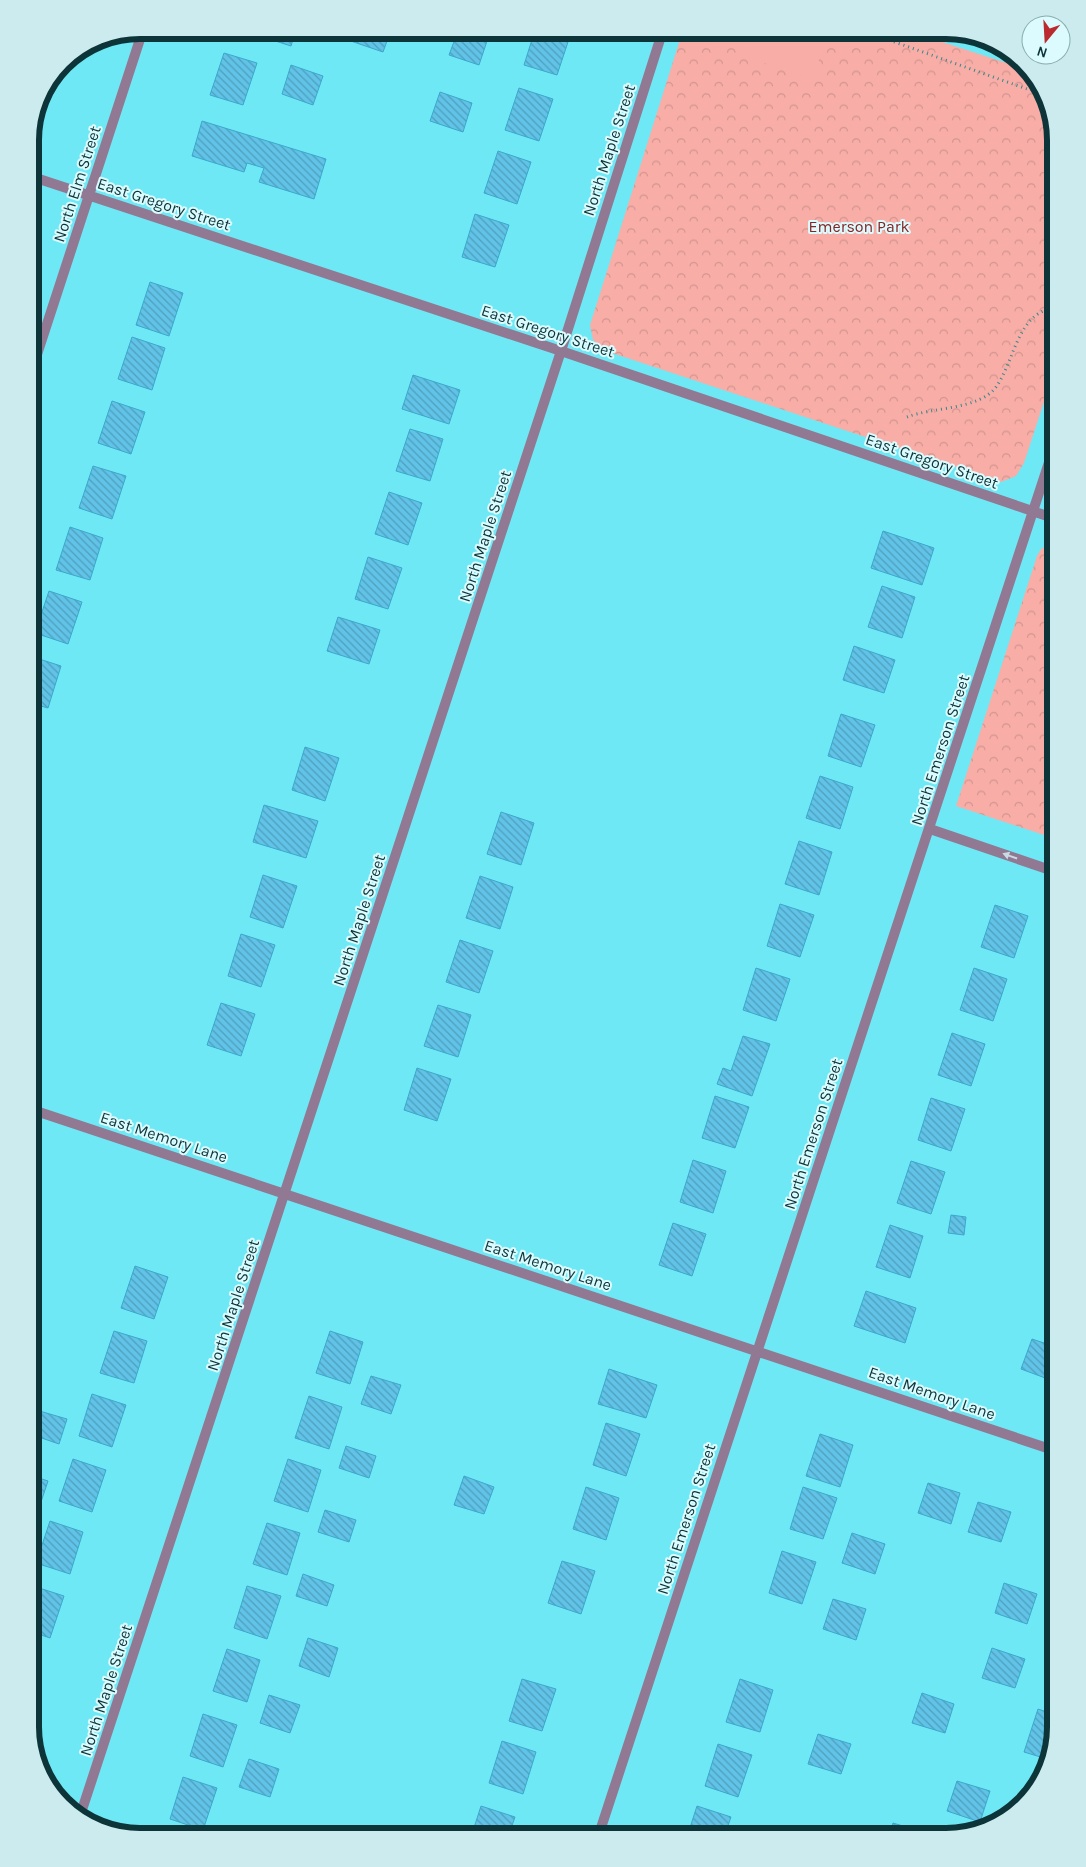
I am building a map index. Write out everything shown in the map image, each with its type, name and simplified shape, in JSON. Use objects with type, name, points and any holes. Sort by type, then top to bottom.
[{"type":"street","name":"North Elm Street","points":[[39,349],[140,39]]},
{"type":"street","name":"North Maple Street","points":[[82,1810],[286,1194],[661,39]]},
{"type":"street","name":"East Gregory Street","points":[[39,179],[561,351],[1047,516]]},
{"type":"street","name":"North Emerson Street","points":[[601,1828],[1047,470]]},
{"type":"street","points":[[930,829],[1047,869]]},
{"type":"street","name":"East Memory Lane","points":[[39,1112],[1047,1448]]},
{"type":"path","points":[[887,39],[1034,90]]},
{"type":"path","points":[[907,417],[919,412],[983,399],[997,387],[1030,320],[1047,309]]},
{"type":"green space","name":"Emerson Park","points":[[680,39],[933,39],[1015,66],[1037,95],[1044,113],[1047,140],[1047,393],[1024,463],[1016,476],[1001,482],[606,351],[593,340],[590,325]]},
{"type":"green space","points":[[751,39],[826,39],[813,79],[746,57]]},
{"type":"green space","points":[[1047,546],[1047,836],[956,806],[1037,556],[1041,549]]},
{"type":"building","points":[[269,39],[293,39],[291,46]]},
{"type":"building","points":[[345,39],[388,39],[383,52]]},
{"type":"building","points":[[455,39],[481,39],[487,41],[479,65],[449,55]]},
{"type":"building","points":[[532,39],[569,39],[557,75],[524,65]]},
{"type":"building","points":[[224,53],[257,63],[243,105],[210,95]]},
{"type":"building","points":[[291,65],[323,76],[313,105],[282,94]]},
{"type":"building","points":[[519,88],[553,99],[539,141],[505,130]]},
{"type":"building","points":[[440,92],[472,103],[463,132],[430,121]]},
{"type":"building","points":[[202,121],[326,159],[314,199],[259,182],[264,168],[247,163],[244,172],[192,156]]},
{"type":"building","points":[[498,151],[531,162],[517,204],[484,193]]},
{"type":"building","points":[[475,214],[509,225],[495,267],[462,257]]},
{"type":"building","points":[[150,282],[183,293],[169,336],[136,325]]},
{"type":"building","points":[[132,337],[165,348],[152,390],[118,379]]},
{"type":"building","points":[[413,375],[460,390],[449,424],[402,409]]},
{"type":"building","points":[[112,401],[145,412],[131,454],[98,443]]},
{"type":"building","points":[[410,429],[443,439],[430,481],[396,471]]},
{"type":"building","points":[[93,466],[126,476],[112,519],[79,508]]},
{"type":"building","points":[[389,492],[422,503],[408,545],[375,534]]},
{"type":"building","points":[[70,527],[103,538],[90,580],[56,570]]},
{"type":"building","points":[[883,531],[934,548],[922,585],[871,568]]},
{"type":"building","points":[[368,557],[402,568],[388,609],[355,599]]},
{"type":"building","points":[[882,586],[915,597],[902,638],[868,627]]},
{"type":"building","points":[[49,591],[82,602],[68,644],[39,634],[39,621]]},
{"type":"building","points":[[338,617],[380,630],[369,664],[327,651]]},
{"type":"building","points":[[854,646],[895,660],[884,693],[843,680]]},
{"type":"building","points":[[39,659],[61,666],[48,708],[39,706]]},
{"type":"building","points":[[841,714],[875,725],[861,767],[828,756]]},
{"type":"building","points":[[305,747],[339,758],[325,801],[292,790]]},
{"type":"building","points":[[820,776],[853,787],[840,829],[806,818]]},
{"type":"building","points":[[264,805],[318,821],[306,858],[253,842]]},
{"type":"building","points":[[501,812],[534,823],[521,865],[487,854]]},
{"type":"building","points":[[799,841],[832,852],[819,895],[785,884]]},
{"type":"building","points":[[263,875],[297,886],[283,928],[250,917]]},
{"type":"building","points":[[480,876],[513,887],[500,929],[466,918]]},
{"type":"building","points":[[780,904],[814,915],[800,957],[767,946]]},
{"type":"building","points":[[995,905],[1028,916],[1014,958],[981,947]]},
{"type":"building","points":[[241,934],[275,945],[261,987],[228,976]]},
{"type":"building","points":[[460,940],[493,951],[479,993],[446,982]]},
{"type":"building","points":[[756,968],[790,979],[776,1021],[743,1010]]},
{"type":"building","points":[[974,968],[1007,979],[993,1021],[960,1010]]},
{"type":"building","points":[[221,1003],[255,1014],[241,1056],[207,1045]]},
{"type":"building","points":[[438,1005],[471,1015],[458,1057],[424,1046]]},
{"type":"building","points":[[952,1033],[985,1044],[971,1086],[938,1075]]},
{"type":"building","points":[[743,1036],[770,1044],[752,1096],[717,1084],[723,1068],[731,1071]]},
{"type":"building","points":[[417,1068],[451,1079],[437,1121],[404,1110]]},
{"type":"building","points":[[715,1096],[749,1107],[735,1148],[702,1138]]},
{"type":"building","points":[[931,1098],[965,1109],[951,1151],[918,1140]]},
{"type":"building","points":[[693,1160],[726,1171],[713,1213],[680,1202]]},
{"type":"building","points":[[911,1161],[945,1172],[931,1214],[897,1203]]},
{"type":"building","points":[[951,1215],[966,1217],[964,1235],[948,1233]]},
{"type":"building","points":[[673,1223],[706,1234],[692,1276],[659,1265]]},
{"type":"building","points":[[890,1225],[923,1236],[910,1278],[876,1267]]},
{"type":"building","points":[[135,1266],[168,1277],[154,1319],[121,1308]]},
{"type":"building","points":[[866,1291],[916,1308],[905,1343],[854,1326]]},
{"type":"building","points":[[114,1331],[147,1341],[134,1383],[100,1373]]},
{"type":"building","points":[[330,1331],[363,1342],[350,1384],[316,1373]]},
{"type":"building","points":[[1032,1339],[1047,1344],[1047,1379],[1021,1369]]},
{"type":"building","points":[[609,1369],[657,1385],[646,1418],[598,1404]]},
{"type":"building","points":[[371,1376],[401,1385],[391,1414],[361,1404]]},
{"type":"building","points":[[92,1394],[126,1405],[112,1447],[79,1436]]},
{"type":"building","points":[[309,1396],[342,1407],[329,1449],[295,1438]]},
{"type":"building","points":[[39,1411],[67,1419],[59,1444],[39,1437]]},
{"type":"building","points":[[606,1423],[640,1434],[626,1476],[593,1465]]},
{"type":"building","points":[[820,1434],[853,1445],[840,1487],[806,1476]]},
{"type":"building","points":[[346,1446],[376,1456],[369,1478],[339,1468]]},
{"type":"building","points":[[73,1459],[106,1470],[92,1512],[59,1501]]},
{"type":"building","points":[[288,1459],[321,1470],[308,1512],[274,1501]]},
{"type":"building","points":[[464,1476],[494,1487],[484,1514],[454,1505]]},
{"type":"building","points":[[39,1478],[48,1481],[39,1505]]},
{"type":"building","points":[[928,1483],[960,1493],[951,1524],[918,1513]]},
{"type":"building","points":[[586,1487],[619,1498],[606,1540],[573,1529]]},
{"type":"building","points":[[803,1487],[837,1498],[823,1539],[790,1529]]},
{"type":"building","points":[[978,1502],[1011,1512],[1001,1542],[968,1532]]},
{"type":"building","points":[[325,1510],[356,1520],[349,1542],[318,1532]]},
{"type":"building","points":[[50,1521],[83,1532],[70,1574],[39,1564],[39,1554]]},
{"type":"building","points":[[267,1523],[300,1533],[287,1575],[253,1564]]},
{"type":"building","points":[[852,1533],[885,1544],[875,1574],[842,1563]]},
{"type":"building","points":[[782,1551],[816,1562],[802,1604],[769,1593]]},
{"type":"building","points":[[562,1561],[595,1571],[581,1614],[548,1603]]},
{"type":"building","points":[[303,1574],[334,1585],[327,1606],[296,1596]]},
{"type":"building","points":[[1004,1583],[1037,1594],[1027,1624],[995,1613]]},
{"type":"building","points":[[247,1586],[281,1596],[267,1639],[234,1628]]},
{"type":"building","points":[[39,1588],[64,1596],[50,1638],[39,1634]]},
{"type":"building","points":[[833,1599],[866,1609],[856,1640],[823,1629]]},
{"type":"building","points":[[308,1638],[338,1648],[329,1677],[299,1666]]},
{"type":"building","points":[[992,1648],[1025,1659],[1015,1688],[982,1678]]},
{"type":"building","points":[[227,1649],[260,1660],[247,1702],[213,1691]]},
{"type":"building","points":[[522,1679],[556,1689],[542,1731],[509,1721]]},
{"type":"building","points":[[740,1679],[773,1690],[760,1732],[726,1722]]},
{"type":"building","points":[[922,1693],[954,1704],[945,1733],[912,1723]]},
{"type":"building","points":[[269,1695],[300,1705],[290,1733],[260,1723]]},
{"type":"building","points":[[1038,1709],[1047,1712],[1046,1741],[1043,1758],[1024,1752]]},
{"type":"building","points":[[203,1714],[237,1725],[223,1767],[190,1756]]},
{"type":"building","points":[[818,1734],[851,1744],[841,1774],[808,1764]]},
{"type":"building","points":[[502,1741],[536,1752],[523,1794],[489,1783]]},
{"type":"building","points":[[718,1744],[752,1755],[738,1797],[705,1786]]},
{"type":"building","points":[[249,1759],[279,1769],[270,1797],[239,1787]]},
{"type":"building","points":[[183,1777],[217,1788],[204,1828],[197,1828],[170,1819]]},
{"type":"building","points":[[957,1781],[990,1791],[980,1822],[947,1811]]},
{"type":"building","points":[[481,1806],[515,1817],[511,1828],[474,1828]]},
{"type":"building","points":[[697,1806],[731,1817],[727,1828],[690,1828]]},
{"type":"building","points":[[893,1823],[910,1828],[891,1828]]}]
